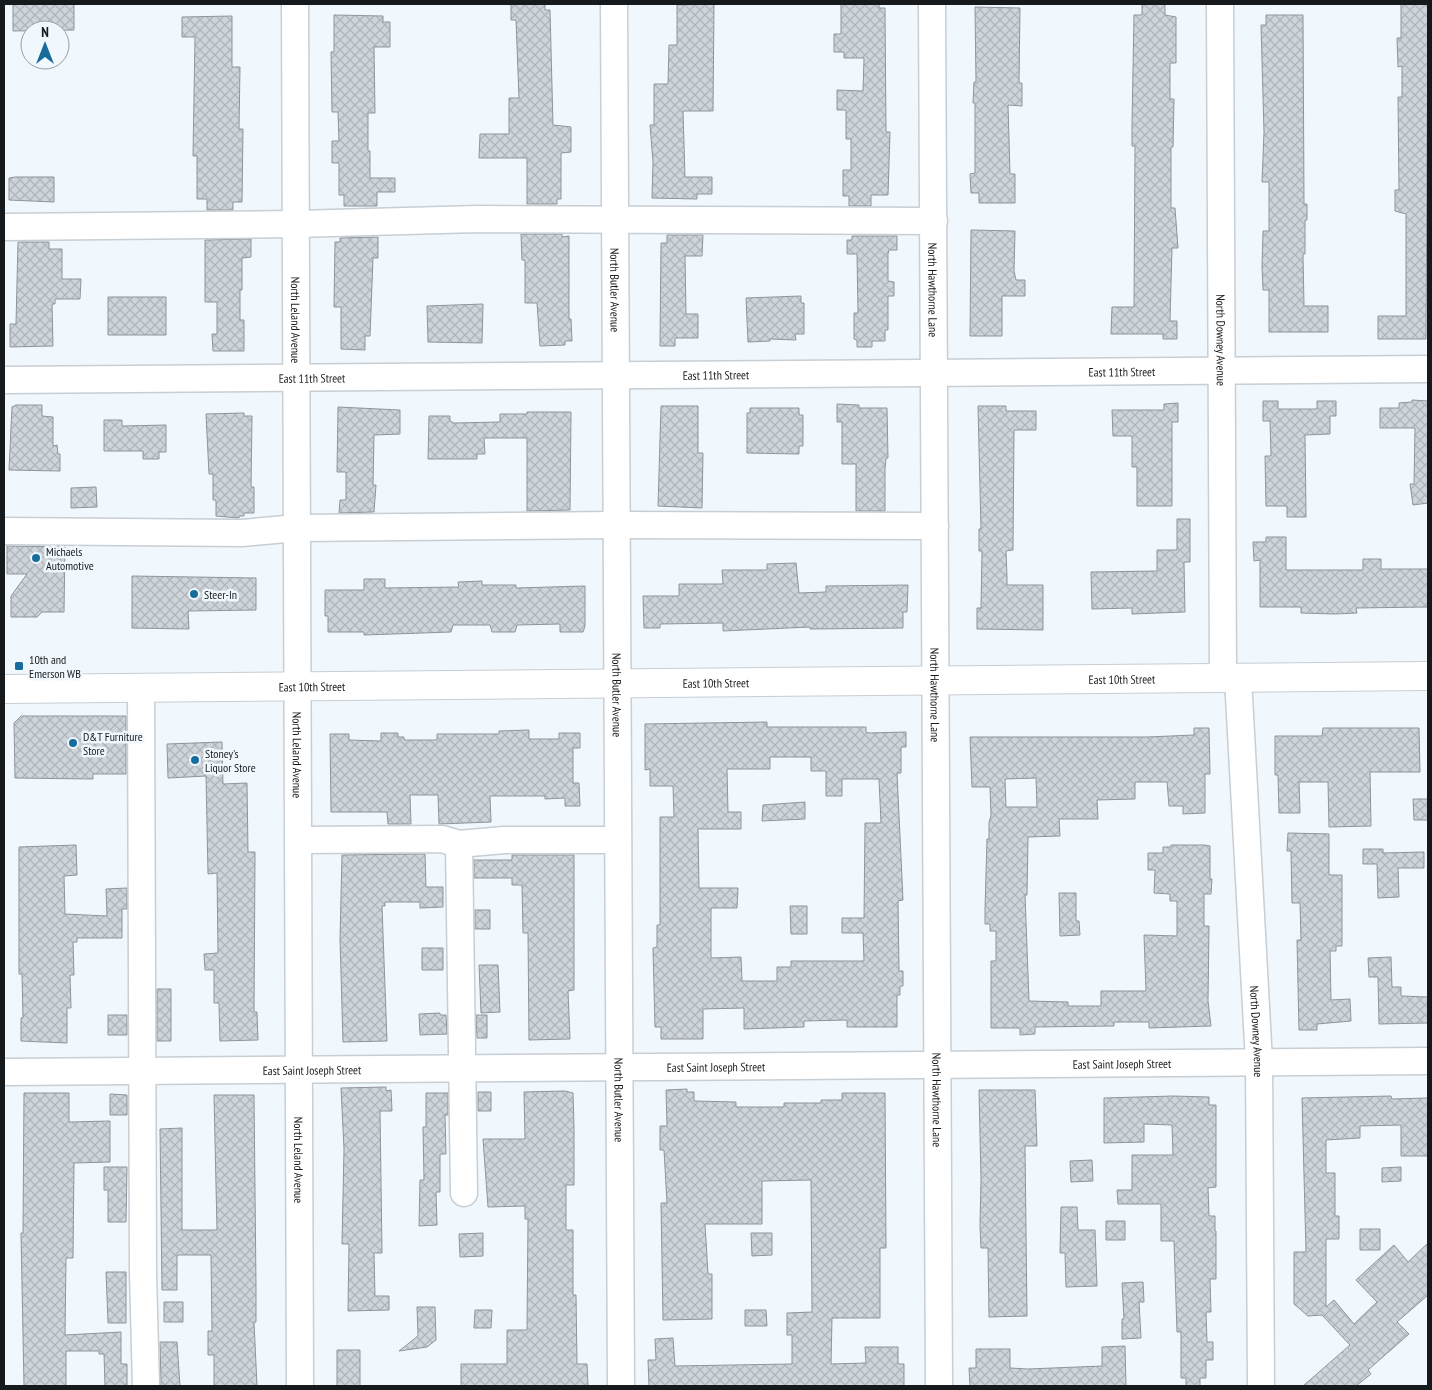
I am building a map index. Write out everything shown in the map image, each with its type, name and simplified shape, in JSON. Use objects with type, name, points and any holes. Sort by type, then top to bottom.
[{"type":"main road","name":"East 10th Street","points":[[4,689],[1428,676]]},
{"type":"street","name":"North Leland Avenue","points":[[295,4],[300,1386]]},
{"type":"street","name":"North Butler Avenue","points":[[614,4],[621,1386]]},
{"type":"street","name":"North Hawthorne Lane","points":[[932,4],[939,1386]]},
{"type":"street","name":"North Downey Avenue","points":[[1220,4],[1222,371],[1231,678],[1259,1062],[1261,1386]]},
{"type":"street","points":[[4,227],[296,224],[478,219],[934,221]]},
{"type":"street","name":"East 11th Street","points":[[4,380],[1428,368]]},
{"type":"street","points":[[4,531],[242,533],[297,528],[616,525],[935,526]]},
{"type":"street","points":[[141,688],[144,1072],[143,1274],[146,1386]]},
{"type":"street","points":[[299,840],[442,839],[459,844],[504,840],[618,840]]},
{"type":"street","points":[[459,844],[464,1194]]},
{"type":"street","name":"East Saint Joseph Street","points":[[4,1072],[1428,1061]]},
{"type":"building","points":[[13,4],[74,4],[74,30],[70,30],[70,20],[20,20],[20,31],[13,31]]},
{"type":"building","points":[[511,4],[545,4],[545,10],[550,10],[553,125],[571,127],[571,152],[561,153],[561,199],[557,199],[557,204],[527,204],[527,158],[479,158],[480,134],[509,134],[509,98],[519,98],[516,20],[511,20]]},
{"type":"building","points":[[714,4],[713,111],[683,111],[685,177],[712,177],[712,194],[697,194],[697,199],[652,198],[653,162],[650,125],[654,125],[654,84],[668,84],[669,45],[677,45],[677,5]]},
{"type":"building","points":[[841,4],[879,4],[879,8],[885,8],[886,132],[890,132],[888,195],[871,195],[871,206],[849,206],[849,196],[843,196],[843,170],[851,170],[851,139],[846,139],[846,110],[837,110],[837,90],[863,91],[864,58],[844,58],[844,52],[834,52],[834,34],[841,34]]},
{"type":"building","points":[[1142,4],[1165,4],[1165,15],[1176,17],[1176,63],[1170,63],[1170,99],[1174,99],[1173,147],[1171,147],[1171,208],[1175,208],[1178,248],[1172,248],[1170,321],[1177,321],[1177,339],[1163,339],[1163,334],[1111,334],[1112,307],[1134,307],[1135,146],[1132,146],[1132,124],[1134,15],[1142,15]]},
{"type":"building","points":[[1401,4],[1428,4],[1426,339],[1378,339],[1378,316],[1406,316],[1406,214],[1395,211],[1395,190],[1399,190],[1398,97],[1402,97],[1402,66],[1398,67],[1397,38],[1401,38]]},
{"type":"building","points":[[975,7],[1020,8],[1019,83],[1022,83],[1022,106],[1008,105],[1010,174],[1015,174],[1015,203],[979,203],[979,193],[971,193],[970,174],[975,173],[975,103],[973,103],[974,82],[976,82]]},
{"type":"building","points":[[334,15],[383,16],[383,22],[390,22],[390,47],[374,47],[375,113],[368,113],[368,151],[370,151],[370,178],[395,178],[395,192],[377,192],[377,206],[344,206],[344,195],[339,195],[339,163],[332,163],[332,141],[339,141],[338,112],[332,112],[331,52],[334,52]]},
{"type":"building","points":[[1266,15],[1303,15],[1304,204],[1307,204],[1305,254],[1303,254],[1304,306],[1328,306],[1328,332],[1269,332],[1269,290],[1263,290],[1262,267],[1263,231],[1269,231],[1269,182],[1262,182],[1264,132],[1261,25],[1266,25]]},
{"type":"building","points":[[232,16],[232,67],[240,67],[239,129],[243,129],[242,202],[233,202],[233,210],[207,210],[207,199],[197,199],[197,156],[193,156],[195,37],[182,37],[182,17]]},
{"type":"building","points":[[54,177],[54,202],[9,200],[9,178]]},
{"type":"building","points":[[971,230],[1015,231],[1014,271],[1016,280],[1025,280],[1025,296],[1002,296],[1002,336],[970,336]]},
{"type":"building","points":[[521,234],[562,234],[562,237],[569,236],[569,319],[571,319],[572,341],[565,341],[565,345],[540,346],[537,303],[525,303],[525,260],[522,260]]},
{"type":"building","points":[[667,235],[703,235],[702,256],[685,256],[686,314],[698,314],[698,338],[675,338],[675,346],[660,346],[661,243],[667,243]]},
{"type":"building","points":[[852,236],[897,236],[897,250],[889,250],[888,254],[888,281],[894,282],[894,296],[888,296],[888,330],[885,330],[885,341],[872,341],[872,347],[857,347],[857,340],[854,339],[854,313],[858,313],[857,254],[847,254],[847,240],[852,240]]},
{"type":"building","points":[[378,237],[378,258],[373,258],[370,336],[365,336],[365,350],[341,349],[341,307],[334,307],[335,242],[340,242],[340,238]]},
{"type":"building","points":[[251,239],[251,257],[242,258],[242,290],[240,290],[240,320],[244,320],[244,351],[213,351],[212,334],[217,334],[217,302],[205,302],[205,240]]},
{"type":"building","points":[[18,242],[49,242],[49,249],[62,249],[62,279],[81,279],[80,299],[55,299],[55,304],[52,304],[53,346],[10,347],[10,324],[16,324]]},
{"type":"building","points":[[801,296],[801,303],[804,303],[804,334],[795,334],[796,340],[770,339],[770,341],[748,342],[746,298]]},
{"type":"building","points":[[108,297],[166,297],[166,335],[108,335]]},
{"type":"building","points":[[483,304],[482,343],[428,342],[427,306]]},
{"type":"building","points":[[1412,400],[1428,401],[1428,503],[1413,505],[1410,484],[1414,484],[1415,428],[1380,428],[1380,408],[1399,408],[1399,403],[1412,402]]},
{"type":"building","points":[[1263,401],[1278,401],[1278,409],[1317,409],[1317,401],[1336,401],[1336,416],[1330,416],[1330,434],[1305,435],[1306,517],[1287,517],[1287,506],[1266,506],[1265,456],[1271,456],[1270,421],[1263,421]]},
{"type":"building","points":[[1178,403],[1178,422],[1172,422],[1172,506],[1137,506],[1137,467],[1132,467],[1132,436],[1113,436],[1112,410],[1164,410],[1164,404]]},
{"type":"building","points":[[837,404],[859,405],[859,408],[887,408],[888,458],[886,458],[885,469],[885,511],[856,511],[856,464],[842,464],[842,422],[837,422]]},
{"type":"building","points":[[16,405],[42,405],[42,416],[53,417],[53,446],[57,445],[58,454],[60,454],[60,471],[9,470],[12,407]]},
{"type":"building","points":[[661,406],[698,406],[698,453],[703,453],[702,508],[658,506]]},
{"type":"building","points":[[978,406],[1006,406],[1006,411],[1036,411],[1036,430],[1014,430],[1013,550],[1006,551],[1007,585],[1043,585],[1043,630],[977,629],[977,608],[981,608],[982,551],[979,551],[979,529],[981,529]]},
{"type":"building","points":[[338,407],[400,410],[400,434],[374,435],[373,485],[376,485],[374,512],[339,513],[340,500],[346,500],[346,472],[337,472]]},
{"type":"building","points":[[750,408],[799,408],[799,415],[803,415],[803,446],[799,446],[799,454],[747,453],[747,413],[750,413]]},
{"type":"building","points":[[527,412],[571,412],[570,510],[527,511],[527,438],[484,438],[485,454],[477,454],[477,459],[428,459],[429,416],[450,416],[450,421],[454,423],[500,422],[500,414],[527,414]]},
{"type":"building","points":[[244,413],[244,416],[252,416],[251,487],[254,487],[254,513],[244,513],[244,516],[239,516],[239,518],[216,516],[216,500],[213,500],[213,474],[209,474],[206,414]]},
{"type":"building","points":[[104,420],[122,420],[122,426],[166,425],[166,452],[159,452],[159,459],[143,459],[143,451],[104,451]]},
{"type":"building","points":[[96,487],[97,507],[71,508],[71,488]]},
{"type":"building","points":[[1177,519],[1190,519],[1190,562],[1184,562],[1185,612],[1132,614],[1132,608],[1092,609],[1091,572],[1157,571],[1157,550],[1177,550]]},
{"type":"building","points":[[1266,537],[1286,537],[1286,570],[1363,570],[1363,559],[1381,559],[1381,569],[1428,569],[1428,607],[1356,608],[1357,613],[1335,614],[1301,613],[1301,607],[1260,607],[1260,560],[1254,561],[1253,542],[1266,542]]},
{"type":"building","points":[[7,546],[65,547],[64,612],[42,612],[37,617],[11,617],[11,596],[27,574],[7,574]]},
{"type":"building","points":[[796,563],[799,593],[826,592],[826,586],[908,585],[907,612],[903,612],[903,628],[810,629],[810,627],[723,631],[723,623],[660,624],[660,628],[644,628],[643,596],[679,596],[679,584],[723,584],[722,570],[767,570],[767,564]]},
{"type":"building","name":"Steer-In","points":[[132,576],[256,578],[256,610],[188,611],[189,629],[132,628]]},
{"type":"building","points":[[364,579],[385,579],[385,588],[459,587],[458,582],[482,581],[482,585],[516,585],[516,588],[585,586],[585,626],[583,632],[560,632],[560,624],[517,625],[515,632],[492,632],[490,625],[453,625],[451,632],[364,635],[364,632],[328,632],[328,616],[325,616],[325,590],[364,590]]},
{"type":"building","name":"D&T Furniture Store","points":[[21,716],[126,716],[126,774],[93,774],[93,779],[15,778],[14,723]]},
{"type":"building","points":[[767,722],[767,727],[866,727],[866,732],[869,733],[906,732],[906,747],[901,747],[901,773],[897,773],[903,900],[898,901],[899,971],[903,971],[903,986],[900,986],[900,995],[897,995],[897,1027],[847,1027],[847,1020],[804,1021],[804,1027],[744,1029],[744,1008],[703,1009],[703,1039],[661,1039],[661,1027],[655,1027],[653,948],[657,947],[657,925],[660,925],[660,817],[674,817],[673,786],[650,786],[650,769],[645,770],[645,724]],"holes":[[[770,757],[811,757],[811,771],[826,771],[826,796],[842,796],[842,779],[879,779],[881,823],[865,823],[864,918],[842,918],[842,933],[863,933],[864,961],[791,961],[791,967],[777,967],[777,981],[742,981],[741,957],[711,958],[711,908],[737,908],[738,888],[699,888],[698,829],[741,829],[741,812],[728,812],[727,769],[770,769]]]},
{"type":"building","points":[[1194,728],[1209,728],[1210,774],[1205,774],[1205,813],[1183,814],[1183,806],[1169,806],[1167,782],[1135,782],[1135,799],[1097,800],[1098,819],[1059,819],[1060,836],[1028,837],[1027,895],[1025,895],[1029,1001],[1068,1002],[1068,1006],[1101,1006],[1101,991],[1146,991],[1144,935],[1177,936],[1177,901],[1170,901],[1170,894],[1154,893],[1155,870],[1148,870],[1148,853],[1163,853],[1163,847],[1171,847],[1171,845],[1204,845],[1210,846],[1210,879],[1212,879],[1211,894],[1204,894],[1204,926],[1209,926],[1208,1001],[1211,1026],[1149,1028],[1149,1022],[1114,1022],[1114,1026],[1035,1027],[1035,1034],[1020,1035],[1020,1028],[991,1028],[991,961],[996,961],[996,931],[990,931],[990,924],[985,924],[987,839],[989,839],[991,816],[990,787],[972,787],[970,737],[1147,737],[1194,735]],"holes":[[[1036,778],[1037,807],[1006,807],[1005,779]]]},
{"type":"building","points":[[1323,728],[1419,728],[1420,772],[1370,772],[1371,826],[1329,827],[1328,782],[1299,782],[1300,813],[1279,813],[1278,775],[1275,775],[1275,736],[1322,736]]},
{"type":"building","points":[[529,730],[529,739],[559,739],[559,733],[580,733],[580,748],[573,748],[573,783],[579,783],[580,806],[565,806],[565,798],[545,799],[545,796],[490,796],[491,822],[439,824],[438,795],[410,795],[411,824],[388,824],[387,812],[331,812],[330,734],[349,734],[349,740],[381,741],[381,733],[398,733],[398,737],[404,737],[404,740],[437,740],[437,734],[499,734],[499,731]]},
{"type":"building","points":[[222,742],[223,784],[247,783],[248,852],[255,852],[254,1012],[257,1012],[258,1040],[220,1041],[219,1003],[214,1003],[214,970],[205,970],[204,954],[218,953],[217,873],[208,874],[206,776],[168,778],[167,744]]},
{"type":"building","points":[[1413,799],[1428,799],[1428,820],[1414,820]]},
{"type":"building","points":[[805,802],[805,819],[762,821],[763,805]]},
{"type":"building","points":[[1288,833],[1329,834],[1329,875],[1342,875],[1342,946],[1336,946],[1336,951],[1330,951],[1331,1000],[1350,999],[1351,1021],[1317,1024],[1317,1030],[1299,1030],[1297,940],[1301,940],[1300,903],[1292,903],[1291,851],[1287,851]]},
{"type":"building","points":[[76,845],[77,875],[64,876],[65,914],[107,916],[106,889],[127,888],[127,909],[122,909],[122,938],[77,938],[77,942],[73,942],[74,975],[70,975],[71,1008],[67,1008],[67,1043],[21,1041],[21,1018],[23,1018],[22,974],[19,974],[19,847]]},
{"type":"building","points":[[1363,849],[1383,849],[1383,853],[1424,852],[1424,868],[1398,868],[1399,897],[1378,898],[1377,864],[1363,864]]},
{"type":"building","points":[[425,854],[426,887],[443,887],[443,907],[420,908],[420,902],[385,902],[385,906],[382,906],[387,1041],[343,1042],[340,939],[342,855]]},
{"type":"building","points":[[512,855],[574,855],[574,990],[568,991],[570,1039],[529,1040],[528,933],[523,933],[522,885],[512,885],[512,878],[474,878],[474,860],[512,860]]},
{"type":"building","points":[[1059,893],[1076,893],[1076,921],[1079,921],[1080,935],[1060,936]]},
{"type":"building","points":[[790,906],[807,906],[807,934],[791,934]]},
{"type":"building","points":[[475,910],[490,910],[490,929],[475,929]]},
{"type":"building","points":[[422,948],[443,948],[443,970],[422,970]]},
{"type":"building","points":[[1391,957],[1392,987],[1401,987],[1401,996],[1428,997],[1428,1023],[1379,1024],[1378,977],[1369,977],[1368,958]]},
{"type":"building","points":[[479,965],[498,965],[500,1012],[481,1013]]},
{"type":"building","points":[[157,989],[171,989],[171,1041],[157,1041]]},
{"type":"building","points":[[440,1013],[440,1015],[446,1015],[447,1034],[420,1035],[419,1014]]},
{"type":"building","points":[[108,1015],[127,1015],[127,1035],[108,1035]]},
{"type":"building","points":[[476,1015],[487,1015],[487,1038],[477,1038]]},
{"type":"building","points":[[386,1087],[386,1091],[391,1090],[392,1111],[380,1111],[382,1253],[374,1253],[375,1296],[389,1296],[389,1310],[348,1311],[349,1244],[342,1244],[344,1149],[341,1088]]},
{"type":"building","points":[[687,1089],[687,1092],[694,1092],[694,1101],[736,1102],[736,1107],[784,1107],[784,1103],[821,1103],[821,1100],[842,1100],[842,1093],[885,1093],[886,1248],[880,1248],[880,1318],[832,1318],[831,1364],[866,1363],[865,1347],[898,1347],[898,1364],[904,1364],[904,1386],[649,1386],[648,1360],[656,1360],[655,1339],[673,1338],[675,1366],[792,1364],[792,1335],[787,1335],[787,1313],[812,1312],[811,1180],[762,1181],[762,1224],[705,1224],[708,1274],[712,1274],[712,1319],[663,1320],[661,1203],[667,1203],[664,1150],[660,1150],[660,1126],[667,1126],[666,1090]]},
{"type":"building","points":[[979,1090],[1035,1090],[1037,1146],[1025,1146],[1027,1316],[989,1317],[988,1248],[981,1248],[980,1226]]},
{"type":"building","points":[[565,1091],[573,1093],[574,1127],[574,1185],[566,1185],[566,1230],[573,1230],[573,1295],[576,1295],[577,1364],[587,1364],[588,1386],[461,1386],[461,1364],[507,1364],[507,1330],[527,1330],[528,1219],[525,1219],[525,1206],[488,1207],[483,1139],[525,1139],[524,1092]]},
{"type":"building","points":[[478,1092],[491,1092],[491,1111],[478,1111]]},
{"type":"building","points":[[24,1093],[69,1093],[69,1122],[110,1121],[110,1162],[74,1163],[73,1258],[66,1258],[65,1335],[121,1332],[121,1364],[127,1364],[127,1386],[105,1386],[104,1354],[99,1354],[99,1351],[66,1351],[66,1386],[24,1386],[21,1233],[23,1233]]},
{"type":"building","points":[[426,1093],[448,1093],[448,1115],[445,1115],[446,1154],[440,1154],[440,1192],[436,1192],[437,1225],[419,1226],[420,1180],[424,1180],[423,1127],[426,1127]]},
{"type":"building","points":[[110,1094],[127,1095],[127,1115],[110,1115]]},
{"type":"building","points":[[214,1095],[254,1095],[256,1322],[254,1322],[257,1386],[214,1386],[214,1355],[208,1355],[208,1331],[212,1331],[211,1255],[177,1255],[177,1290],[162,1290],[160,1129],[182,1128],[182,1230],[217,1230]]},
{"type":"building","points":[[1391,1096],[1392,1099],[1428,1098],[1428,1156],[1401,1156],[1401,1125],[1360,1126],[1360,1138],[1326,1140],[1326,1173],[1335,1173],[1335,1216],[1339,1216],[1339,1239],[1326,1239],[1326,1307],[1334,1300],[1354,1324],[1377,1302],[1356,1280],[1394,1245],[1408,1262],[1428,1243],[1428,1295],[1397,1322],[1409,1334],[1368,1370],[1371,1374],[1356,1386],[1303,1386],[1350,1345],[1322,1315],[1308,1316],[1294,1304],[1294,1252],[1306,1252],[1302,1098]]},
{"type":"building","points":[[1209,1097],[1209,1105],[1216,1105],[1216,1187],[1208,1188],[1209,1216],[1215,1216],[1216,1279],[1210,1279],[1211,1312],[1206,1312],[1207,1342],[1213,1342],[1213,1360],[1206,1360],[1206,1378],[1200,1378],[1200,1386],[1186,1386],[1186,1378],[1181,1378],[1181,1332],[1177,1332],[1174,1241],[1161,1241],[1161,1204],[1118,1204],[1117,1190],[1132,1190],[1132,1155],[1173,1155],[1172,1125],[1144,1124],[1144,1142],[1104,1143],[1104,1098]]},
{"type":"building","points":[[1092,1160],[1093,1181],[1071,1182],[1070,1161]]},
{"type":"building","points":[[104,1167],[127,1167],[126,1222],[108,1222],[108,1190],[104,1190]]},
{"type":"building","points":[[1401,1167],[1401,1181],[1382,1182],[1382,1168]]},
{"type":"building","points":[[1061,1207],[1077,1207],[1078,1230],[1095,1230],[1097,1286],[1066,1287],[1065,1253],[1060,1253]]},
{"type":"building","points":[[1106,1221],[1125,1221],[1125,1240],[1106,1240]]},
{"type":"building","points":[[1360,1229],[1380,1229],[1380,1250],[1360,1250]]},
{"type":"building","points":[[483,1233],[483,1256],[460,1257],[459,1234]]},
{"type":"building","points":[[751,1233],[772,1233],[772,1255],[752,1256]]},
{"type":"building","points":[[106,1272],[126,1272],[126,1323],[108,1323]]},
{"type":"building","points":[[1143,1282],[1144,1302],[1139,1302],[1141,1338],[1122,1339],[1122,1319],[1124,1319],[1122,1283]]},
{"type":"building","points":[[164,1302],[183,1302],[183,1322],[164,1322]]},
{"type":"building","points":[[417,1307],[435,1307],[436,1340],[427,1347],[399,1351],[418,1336]]},
{"type":"building","points":[[475,1310],[492,1310],[491,1328],[474,1328]]},
{"type":"building","points":[[745,1310],[766,1310],[767,1326],[745,1326]]},
{"type":"building","points":[[160,1342],[177,1342],[180,1386],[161,1386]]},
{"type":"building","points":[[1125,1346],[1126,1386],[970,1386],[969,1368],[976,1368],[976,1349],[1010,1349],[1010,1368],[1028,1369],[1102,1366],[1102,1347]]},
{"type":"building","points":[[337,1350],[360,1350],[360,1386],[337,1386]]},
{"type":"place","name":"Michaels Automotive","points":[[36,558]]},
{"type":"place","name":"Steer-In","points":[[194,594]]},
{"type":"place","name":"10th and Emerson WB","points":[[19,666]]},
{"type":"place","name":"D&T Furniture Store","points":[[73,743]]},
{"type":"place","name":"Stoney's Liquor Store","points":[[195,760]]}]
